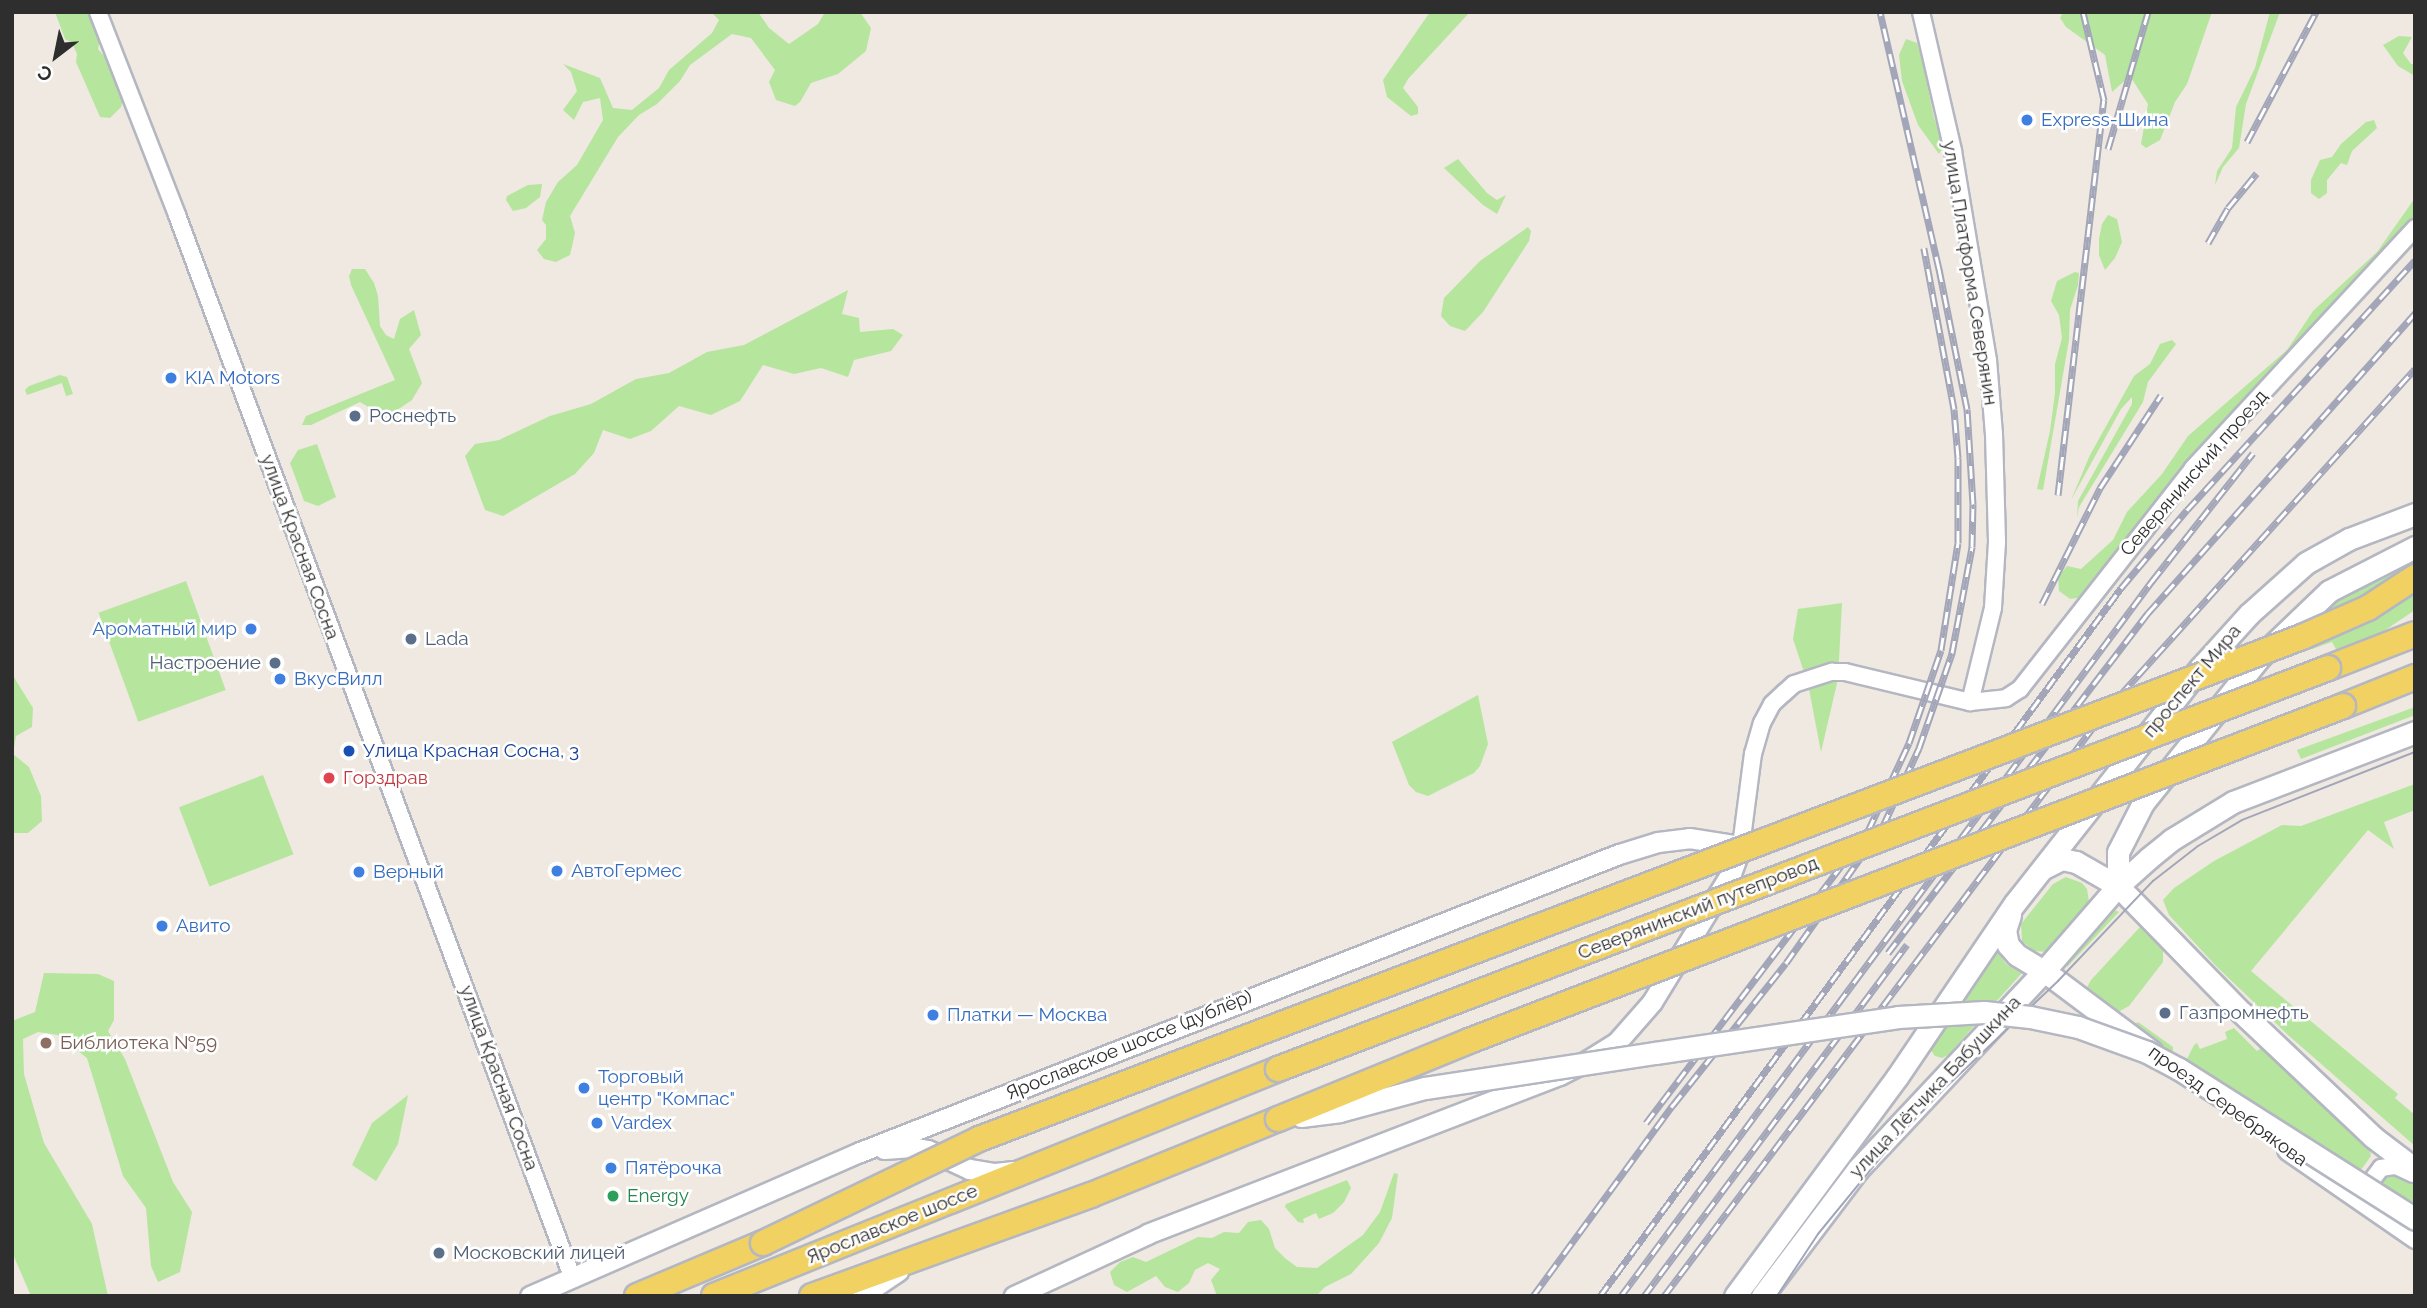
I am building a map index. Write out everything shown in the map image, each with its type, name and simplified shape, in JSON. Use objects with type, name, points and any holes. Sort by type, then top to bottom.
[{"type":"main road","name":"проспект Мира","points":[[2015,904],[2201,667],[2249,614],[2322,553],[2415,514]]},
{"type":"main road","points":[[2118,886],[2118,852],[2143,803],[2260,657],[2329,591],[2415,547]]},
{"type":"main road","points":[[637,1296],[763,1243],[979,1139],[1509,935],[2302,637],[2368,608],[2415,577]]},
{"type":"main road","name":"Северянинский путепровод","points":[[1070,1153],[1291,1064],[2415,635]]},
{"type":"main road","points":[[1278,1119],[1469,1041],[2415,677]]},
{"type":"main road","name":"улица Лётчика Бабушкина","points":[[1762,1296],[1858,1169],[2044,971],[2118,886],[2171,840],[2233,803],[2415,732]]},
{"type":"main road","points":[[2044,867],[2062,859],[2076,862],[2118,886],[2241,1012],[2374,1137],[2415,1169]]},
{"type":"main road","name":"улица Лётчика Бабушкина","points":[[1735,1296],[1897,1077],[2015,904]]},
{"type":"main road","name":"проезд Серебрякова","points":[[2015,904],[2005,930],[2008,945],[2017,955],[2044,971],[2390,1222],[2415,1237]]},
{"type":"main road","points":[[1278,1119],[1339,1111],[1424,1088],[1898,1017],[1983,1012],[2030,1017],[2078,1027],[2147,1052],[2179,1069],[2415,1219]]},
{"type":"main road","name":"Ярославское шоссе","points":[[812,1296],[864,1285],[913,1260],[1091,1195],[1278,1119]]},
{"type":"main road","name":"Ярославское шоссе","points":[[714,1296],[1070,1153]]},
{"type":"street","name":"улица Красная Сосна","points":[[98,12],[177,215],[573,1279]]},
{"type":"street","name":"улица Платформа Северянин","points":[[1922,12],[1953,151],[1988,360],[1994,434],[1997,542],[1993,608],[1970,702]]},
{"type":"street","name":"Северянинский проезд","points":[[1743,837],[1747,785],[1762,723],[1772,704],[1794,684],[1832,672],[1846,672],[1970,702],[2006,698],[2020,689],[2193,468],[2415,228]]},
{"type":"street","name":"Ярославское шоссе (дублёр)","points":[[530,1296],[860,1152],[1619,854],[1658,842],[1689,838],[1743,837]]},
{"type":"street","points":[[1014,1296],[1147,1234],[1559,1075],[1617,1042],[1652,1002],[1731,873],[1743,837]]},
{"type":"street","points":[[860,1152],[912,1147],[928,1150],[969,1169],[995,1172],[1029,1169]]},
{"type":"street","points":[[2390,1222],[2369,1196],[2372,1177],[2381,1168],[2388,1166],[2396,1166],[2415,1176]]},
{"type":"street","points":[[833,1296],[864,1285]]},
{"type":"green space","points":[[55,12],[92,12],[101,35],[98,49],[109,62],[124,97],[121,107],[110,118],[100,117],[76,62],[77,54],[72,43],[65,39]]},
{"type":"green space","points":[[711,12],[758,12],[769,28],[789,44],[818,24],[825,12],[860,12],[871,28],[866,51],[838,74],[811,83],[795,106],[776,100],[769,82],[775,70],[751,38],[732,34],[690,65],[680,81],[657,104],[639,115],[618,137],[570,216],[575,233],[570,255],[556,262],[544,259],[537,250],[546,239],[546,225],[542,220],[546,202],[558,182],[577,165],[603,120],[600,98],[583,102],[574,120],[563,110],[577,91],[571,72],[563,64],[600,78],[613,108],[632,110],[659,88],[669,70],[712,33],[719,20]]},
{"type":"green space","points":[[1430,12],[1470,12],[1408,79],[1403,88],[1418,107],[1418,114],[1411,116],[1387,97],[1383,80]]},
{"type":"green space","points":[[2063,12],[2212,12],[2187,84],[2175,102],[2160,140],[2146,148],[2141,144],[2148,104],[2130,76],[2112,92],[2105,55],[2066,27],[2060,18]]},
{"type":"green space","points":[[2270,12],[2280,12],[2246,104],[2239,148],[2223,167],[2215,185],[2217,171],[2232,148],[2236,107],[2255,68]]},
{"type":"green space","points":[[2399,36],[2412,37],[2403,53],[2411,64],[2415,64],[2415,76],[2398,66],[2383,45]]},
{"type":"green space","points":[[1906,39],[1917,43],[1922,59],[1934,118],[1944,146],[1939,154],[1918,125],[1902,81],[1899,55]]},
{"type":"green space","points":[[2374,120],[2377,128],[2352,151],[2347,165],[2341,163],[2327,180],[2327,193],[2319,199],[2311,193],[2311,180],[2320,160],[2332,157],[2341,144],[2366,122]]},
{"type":"green space","points":[[1458,159],[1487,193],[1497,200],[1506,195],[1497,214],[1483,205],[1444,168]]},
{"type":"green space","points":[[542,184],[540,197],[526,208],[513,211],[506,200],[507,196],[528,185]]},
{"type":"green space","points":[[2415,198],[2415,231],[2245,405],[2222,423],[2191,467],[2084,597],[2070,599],[2059,591],[2058,577],[2067,566],[2081,569],[2113,540],[2127,512],[2162,474],[2188,436],[2287,350],[2313,311],[2377,252]]},
{"type":"green space","points":[[2108,215],[2117,219],[2122,242],[2115,258],[2105,270],[2099,255],[2099,239],[2102,224]]},
{"type":"green space","points":[[1528,227],[1531,231],[1529,241],[1483,312],[1465,331],[1450,326],[1441,316],[1444,298],[1480,261]]},
{"type":"green space","points":[[352,269],[365,269],[374,283],[378,296],[380,326],[386,335],[394,339],[400,319],[414,310],[421,335],[409,349],[422,383],[412,400],[391,414],[382,415],[360,402],[311,425],[302,425],[306,416],[395,380],[351,285],[349,276]]},
{"type":"green space","points":[[2075,272],[2079,273],[2078,285],[2070,310],[2069,340],[2043,490],[2037,489],[2050,431],[2055,393],[2055,364],[2062,338],[2059,315],[2051,301],[2057,281]]},
{"type":"green space","points":[[848,290],[842,314],[859,318],[860,332],[893,329],[903,335],[891,351],[854,360],[848,377],[821,368],[794,374],[763,365],[740,401],[711,415],[679,406],[651,431],[630,439],[603,430],[594,453],[575,474],[503,516],[485,510],[465,456],[475,444],[499,440],[550,416],[591,404],[636,379],[669,373],[707,352],[744,345]]},
{"type":"green space","points":[[2172,340],[2176,344],[2148,382],[2143,402],[2079,507],[2077,518],[2078,501],[2132,404],[2132,397],[2121,409],[2071,500],[2090,455],[2134,376],[2150,364],[2160,344]]},
{"type":"green space","points":[[60,375],[67,377],[73,394],[66,396],[62,383],[27,395],[25,390],[29,386]]},
{"type":"green space","points":[[317,444],[336,497],[318,506],[304,501],[290,463],[298,450]]},
{"type":"green space","points":[[2415,562],[2415,610],[2381,633],[2338,653],[2332,642],[2312,649],[2302,631],[2332,605],[2364,586]]},
{"type":"green space","points":[[186,581],[226,690],[138,722],[99,613]]},
{"type":"green space","points":[[1842,603],[1838,679],[1821,752],[1808,684],[1793,639],[1798,609]]},
{"type":"green space","points":[[12,674],[33,708],[32,727],[16,736],[13,754],[29,767],[41,796],[42,821],[28,833],[12,833]]},
{"type":"green space","points":[[1478,695],[1488,744],[1480,766],[1474,773],[1428,796],[1416,792],[1409,785],[1392,742]]},
{"type":"green space","points":[[2415,707],[2415,715],[2301,759],[2297,750]]},
{"type":"green space","points":[[263,775],[293,854],[209,887],[179,807]]},
{"type":"green space","points":[[2415,784],[2415,810],[2384,822],[2394,849],[2368,830],[2251,971],[2398,1094],[2395,1098],[2415,1115],[2415,1146],[2288,1035],[2216,966],[2169,915],[2163,900],[2174,888],[2214,861],[2282,825],[2301,826]]},
{"type":"green space","points":[[2066,877],[2082,883],[2087,889],[2089,902],[2048,952],[2034,951],[2022,941],[2021,924],[2053,884]]},
{"type":"green space","points":[[2115,910],[2119,912],[2067,967],[2067,960]]},
{"type":"green space","points":[[2140,927],[2163,951],[2163,962],[2129,1006],[2120,1011],[2112,1010],[2085,991],[2091,980]]},
{"type":"green space","points":[[1997,952],[2007,965],[2022,973],[1948,1055],[1942,1058],[1935,1056],[1930,1049],[1932,1042]]},
{"type":"green space","points":[[44,973],[98,974],[114,981],[114,1020],[108,1031],[125,1059],[173,1182],[192,1212],[180,1272],[158,1282],[151,1266],[146,1208],[123,1176],[87,1058],[58,1035],[38,1032],[23,1039],[24,1074],[44,1143],[92,1224],[108,1296],[31,1296],[12,1252],[12,1021],[35,1012]]},
{"type":"green space","points":[[2138,1022],[2173,1047],[2173,1051],[2169,1052],[2136,1028],[2134,1024]]},
{"type":"green space","points":[[2234,1028],[2257,1051],[2261,1048],[2370,1150],[2371,1156],[2358,1174],[2185,1063],[2194,1045],[2197,1043],[2200,1049],[2227,1039],[2225,1032]]},
{"type":"green space","points":[[408,1095],[398,1144],[376,1181],[352,1165],[372,1123]]},
{"type":"green space","points":[[2387,1172],[2403,1174],[2415,1182],[2415,1227],[2375,1187]]},
{"type":"green space","points":[[1394,1173],[1398,1174],[1392,1218],[1379,1243],[1351,1274],[1325,1287],[1316,1296],[1217,1296],[1211,1280],[1220,1269],[1208,1263],[1195,1270],[1189,1283],[1178,1292],[1165,1287],[1156,1276],[1127,1292],[1114,1285],[1110,1272],[1120,1262],[1133,1257],[1146,1262],[1198,1237],[1212,1238],[1224,1232],[1239,1233],[1248,1222],[1261,1220],[1269,1229],[1275,1248],[1286,1259],[1297,1267],[1317,1268],[1363,1235],[1380,1212]]},
{"type":"green space","points":[[1347,1180],[1351,1188],[1344,1202],[1333,1213],[1319,1219],[1316,1213],[1303,1219],[1304,1223],[1298,1222],[1285,1207],[1286,1204]]},
{"type":"tram line","points":[[1777,1296],[1818,1234],[1894,1141],[1946,1087],[2058,981],[2153,881],[2198,846],[2242,820],[2415,752]]},
{"type":"railway","points":[[1533,1296],[1673,1105],[1786,963],[1883,826],[1919,748],[1952,653],[1972,547],[1973,504],[1967,409],[1939,269],[1880,12]]},
{"type":"railway","points":[[2058,495],[2104,100],[2083,12]]},
{"type":"railway","points":[[2108,149],[2148,12]]},
{"type":"railway","points":[[2247,142],[2316,12]]},
{"type":"railway","points":[[2208,243],[2228,208],[2257,173]]},
{"type":"railway","points":[[1646,1123],[1868,831],[1909,743],[1941,650],[1958,543],[1958,458],[1954,409],[1924,248]]},
{"type":"railway","points":[[1600,1296],[2121,588],[2187,510],[2415,260]]},
{"type":"railway","points":[[1888,953],[2148,613],[2415,313]]},
{"type":"railway","points":[[1664,1296],[2103,714],[2415,369]]},
{"type":"railway","points":[[2042,604],[2100,488],[2161,395]]},
{"type":"railway","points":[[1621,1296],[2152,581],[2253,453]]},
{"type":"railway","points":[[1644,1296],[1907,945]]},
{"type":"place","name":"Express-Шина","points":[[2027,120]]},
{"type":"place","name":"KIA Motors","points":[[171,378]]},
{"type":"place","name":"Роснефть","points":[[355,416]]},
{"type":"place","name":"Ароматный мир","points":[[251,629]]},
{"type":"place","name":"Lada","points":[[411,639]]},
{"type":"place","name":"Настроение","points":[[275,663]]},
{"type":"place","name":"ВкусВилл","points":[[280,679]]},
{"type":"place","name":"Улица Красная Сосна, 3","points":[[349,751]]},
{"type":"place","name":"Горздрав","points":[[329,778]]},
{"type":"place","name":"АвтоГермес","points":[[557,871]]},
{"type":"place","name":"Верный","points":[[359,872]]},
{"type":"place","name":"Авито","points":[[162,926]]},
{"type":"place","name":"Газпромнефть","points":[[2165,1013]]},
{"type":"place","name":"Платки — Москва","points":[[933,1015]]},
{"type":"place","name":"Библиотека №59","points":[[46,1043]]},
{"type":"place","name":"Торговый центр \"Компас\"","points":[[584,1088]]},
{"type":"place","name":"Vardex","points":[[597,1123]]},
{"type":"place","name":"Пятёрочка","points":[[611,1168]]},
{"type":"place","name":"Energy","points":[[613,1196]]},
{"type":"place","name":"Московский лицей","points":[[439,1253]]}]
